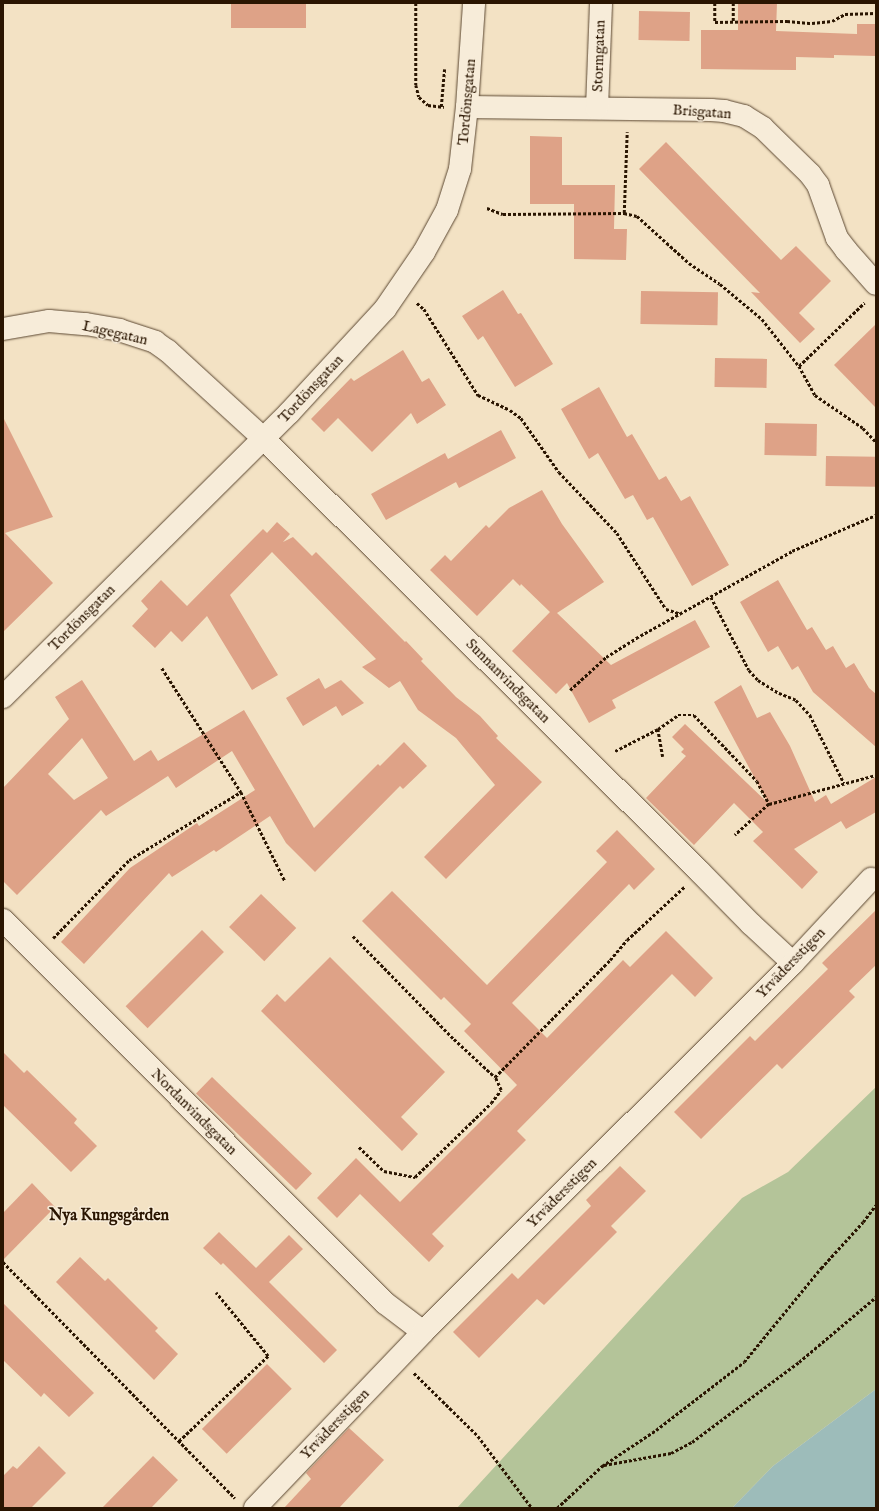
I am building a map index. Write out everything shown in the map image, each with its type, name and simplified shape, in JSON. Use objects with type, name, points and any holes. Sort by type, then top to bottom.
[{"type":"street","name":"Tordönsgatan","points":[[3,697],[264,439],[379,315],[424,252],[447,210],[460,170],[467,107],[474,3]]},
{"type":"street","name":"Stormgatan","points":[[597,108],[600,3]]},
{"type":"street","name":"Brisgatan","points":[[467,107],[724,111],[744,116],[753,121],[810,174],[818,185],[838,238],[846,250],[876,284]]},
{"type":"street","name":"Lagegatan","points":[[3,329],[49,321],[66,322],[119,330],[155,342],[168,351],[264,439]]},
{"type":"street","name":"Sunnanvindsgatan","points":[[264,439],[700,872],[750,924],[793,962]]},
{"type":"street","name":"Yrvädersstigen","points":[[247,1505],[399,1357],[793,962],[871,879]]},
{"type":"street","name":"Nordanvindsgatan","points":[[3,920],[385,1303],[423,1332]]},
{"type":"path","points":[[416,3],[416,85],[419,96],[428,105],[441,107],[467,107]]},
{"type":"path","points":[[715,3],[715,22],[812,23],[832,21],[845,14],[876,13]]},
{"type":"path","points":[[733,3],[733,21]]},
{"type":"path","points":[[441,107],[444,69]]},
{"type":"path","points":[[624,213],[627,127]]},
{"type":"path","points":[[487,208],[504,214],[624,213],[637,216],[689,263],[720,284],[762,319],[799,366],[815,395],[863,428],[876,442]]},
{"type":"path","points":[[400,287],[424,309],[478,395],[510,410],[521,418],[559,472],[617,533],[666,609],[680,614]]},
{"type":"path","points":[[799,366],[866,302]]},
{"type":"path","points":[[570,690],[606,657],[680,614],[792,551],[876,515]]},
{"type":"path","points":[[711,597],[749,670],[763,683],[796,700],[810,715],[844,783]]},
{"type":"path","points":[[162,668],[241,792],[285,881]]},
{"type":"path","points":[[615,751],[658,729],[678,715],[694,715],[757,781],[769,804]]},
{"type":"path","points":[[658,729],[663,757]]},
{"type":"path","points":[[735,835],[769,804],[876,775]]},
{"type":"path","points":[[37,954],[129,860],[241,792]]},
{"type":"path","points":[[495,1077],[610,960],[627,940],[700,872]]},
{"type":"path","points":[[353,936],[454,1039],[495,1077],[501,1090],[491,1103],[415,1177],[384,1171],[359,1147]]},
{"type":"path","points":[[556,1508],[602,1466],[656,1430],[744,1362],[821,1268],[864,1222],[876,1205]]},
{"type":"path","points":[[3,1262],[179,1441],[247,1505]]},
{"type":"path","points":[[179,1441],[268,1356],[216,1292]]},
{"type":"path","points":[[602,1466],[672,1453],[692,1442],[799,1362],[876,1297]]},
{"type":"path","points":[[399,1357],[478,1436],[532,1508]]},
{"type":"green space","points":[[876,1087],[876,1389],[773,1466],[732,1508],[457,1508],[742,1198],[788,1172]]},
{"type":"water","points":[[876,1389],[876,1508],[732,1508],[773,1466]]},
{"type":"building","points":[[231,3],[306,3],[306,28],[231,28]]},
{"type":"building","points":[[738,3],[777,3],[776,31],[857,34],[857,24],[876,24],[876,56],[834,55],[834,58],[796,57],[796,70],[701,69],[701,30],[738,30]]},
{"type":"building","points":[[639,11],[690,12],[689,41],[638,40]]},
{"type":"building","points":[[530,136],[562,137],[562,185],[615,185],[614,229],[627,229],[626,260],[574,259],[574,204],[530,204]]},
{"type":"building","points":[[666,142],[781,260],[796,246],[831,281],[799,313],[815,329],[800,343],[751,292],[760,293],[639,169]]},
{"type":"building","points":[[503,290],[518,314],[521,313],[553,364],[515,387],[483,336],[478,340],[462,316]]},
{"type":"building","points":[[641,291],[718,292],[717,325],[640,324]]},
{"type":"building","points":[[876,324],[876,408],[834,365]]},
{"type":"building","points":[[403,350],[422,382],[429,378],[446,405],[417,424],[411,413],[372,452],[338,418],[324,432],[311,419],[351,378],[354,381]]},
{"type":"building","points":[[715,358],[767,359],[766,388],[714,387]]},
{"type":"building","points":[[599,387],[627,437],[632,434],[659,480],[666,476],[681,501],[690,496],[729,565],[692,586],[653,517],[647,520],[633,495],[625,499],[598,453],[589,459],[561,409]]},
{"type":"building","points":[[3,417],[53,517],[5,533],[53,583],[3,632]]},
{"type":"building","points":[[765,423],[817,424],[816,456],[764,455]]},
{"type":"building","points":[[501,430],[516,458],[459,488],[456,482],[386,520],[371,494],[445,453],[448,459]]},
{"type":"building","points":[[826,456],[876,457],[875,487],[825,486]]},
{"type":"building","points":[[542,490],[562,524],[604,582],[557,613],[611,665],[695,620],[710,647],[612,700],[616,708],[589,723],[567,683],[556,694],[512,651],[550,612],[521,584],[520,586],[513,579],[477,616],[430,570],[445,555],[451,561],[486,525],[489,528],[509,508]]},
{"type":"building","points":[[277,522],[290,534],[283,542],[293,537],[312,556],[316,552],[405,642],[406,641],[423,659],[421,661],[456,697],[480,716],[498,736],[496,738],[542,782],[446,879],[424,857],[495,785],[456,738],[418,710],[400,681],[389,688],[362,667],[376,659],[272,552],[230,595],[278,675],[252,690],[207,616],[182,642],[171,631],[155,648],[132,626],[148,609],[141,601],[161,580],[187,606],[263,529],[267,533]]},
{"type":"building","points":[[778,580],[807,630],[812,627],[826,650],[833,646],[846,668],[854,663],[869,688],[876,694],[876,747],[813,692],[798,666],[792,670],[778,646],[768,652],[740,602]]},
{"type":"building","points":[[319,678],[325,689],[341,680],[364,703],[342,716],[336,706],[303,726],[286,698]]},
{"type":"building","points":[[82,680],[134,761],[151,750],[158,761],[244,710],[314,828],[378,764],[380,766],[404,742],[427,766],[403,789],[400,786],[315,872],[286,843],[270,816],[216,852],[214,850],[172,877],[169,873],[84,964],[61,942],[130,868],[197,823],[199,826],[255,790],[232,751],[176,788],[168,776],[106,816],[101,810],[17,895],[3,881],[3,788],[69,719],[55,697]],"holes":[[[82,738],[108,778],[74,800],[48,774]]]},
{"type":"building","points":[[741,685],[757,718],[770,712],[790,746],[815,802],[826,795],[831,804],[876,777],[876,812],[846,829],[841,821],[794,849],[818,872],[802,889],[753,841],[763,832],[734,803],[694,845],[646,798],[686,756],[681,752],[684,749],[672,737],[685,724],[768,803],[714,702]]},
{"type":"building","points":[[617,830],[655,869],[634,890],[629,884],[512,1003],[547,1038],[623,960],[630,967],[666,931],[713,978],[695,997],[672,974],[517,1131],[526,1140],[432,1234],[444,1246],[429,1262],[360,1194],[337,1218],[317,1198],[356,1158],[400,1202],[517,1085],[464,1031],[471,1024],[444,997],[441,1000],[362,921],[392,891],[487,985],[607,862],[596,851]]},
{"type":"building","points":[[261,894],[296,928],[264,961],[229,927]]},
{"type":"building","points":[[876,910],[876,965],[849,991],[855,997],[782,1069],[777,1064],[701,1139],[674,1112],[750,1036],[755,1041],[828,969],[822,963]]},
{"type":"building","points":[[202,930],[224,952],[148,1028],[126,1006]]},
{"type":"building","points":[[330,957],[445,1072],[401,1117],[418,1134],[402,1151],[261,1011],[277,994],[285,1002]]},
{"type":"building","points":[[3,1052],[24,1073],[27,1070],[77,1119],[74,1123],[97,1146],[71,1172],[3,1105]]},
{"type":"building","points":[[212,1077],[312,1174],[296,1190],[196,1094]]},
{"type":"building","points":[[620,1166],[646,1191],[611,1226],[617,1232],[544,1305],[537,1299],[479,1358],[453,1332],[512,1273],[518,1279],[591,1206],[586,1200]]},
{"type":"building","points":[[32,1183],[55,1207],[3,1260],[3,1213]]},
{"type":"building","points":[[219,1232],[256,1268],[289,1235],[303,1249],[269,1282],[337,1350],[324,1363],[223,1263],[221,1265],[203,1248]]},
{"type":"building","points":[[80,1257],[105,1281],[108,1278],[158,1328],[155,1331],[178,1354],[154,1380],[56,1282]]},
{"type":"building","points":[[3,1303],[94,1393],[69,1417],[44,1393],[41,1397],[3,1360]]},
{"type":"building","points":[[267,1364],[292,1389],[227,1454],[202,1429]]},
{"type":"building","points":[[349,1428],[384,1460],[339,1508],[284,1508],[311,1479],[306,1473]]},
{"type":"building","points":[[39,1446],[66,1473],[31,1508],[3,1508],[3,1476],[13,1466],[17,1469]]},
{"type":"building","points":[[153,1456],[178,1480],[151,1508],[102,1508]]},
{"type":"district","name":"Nya Kungsgården","points":[[109,1216]]}]
